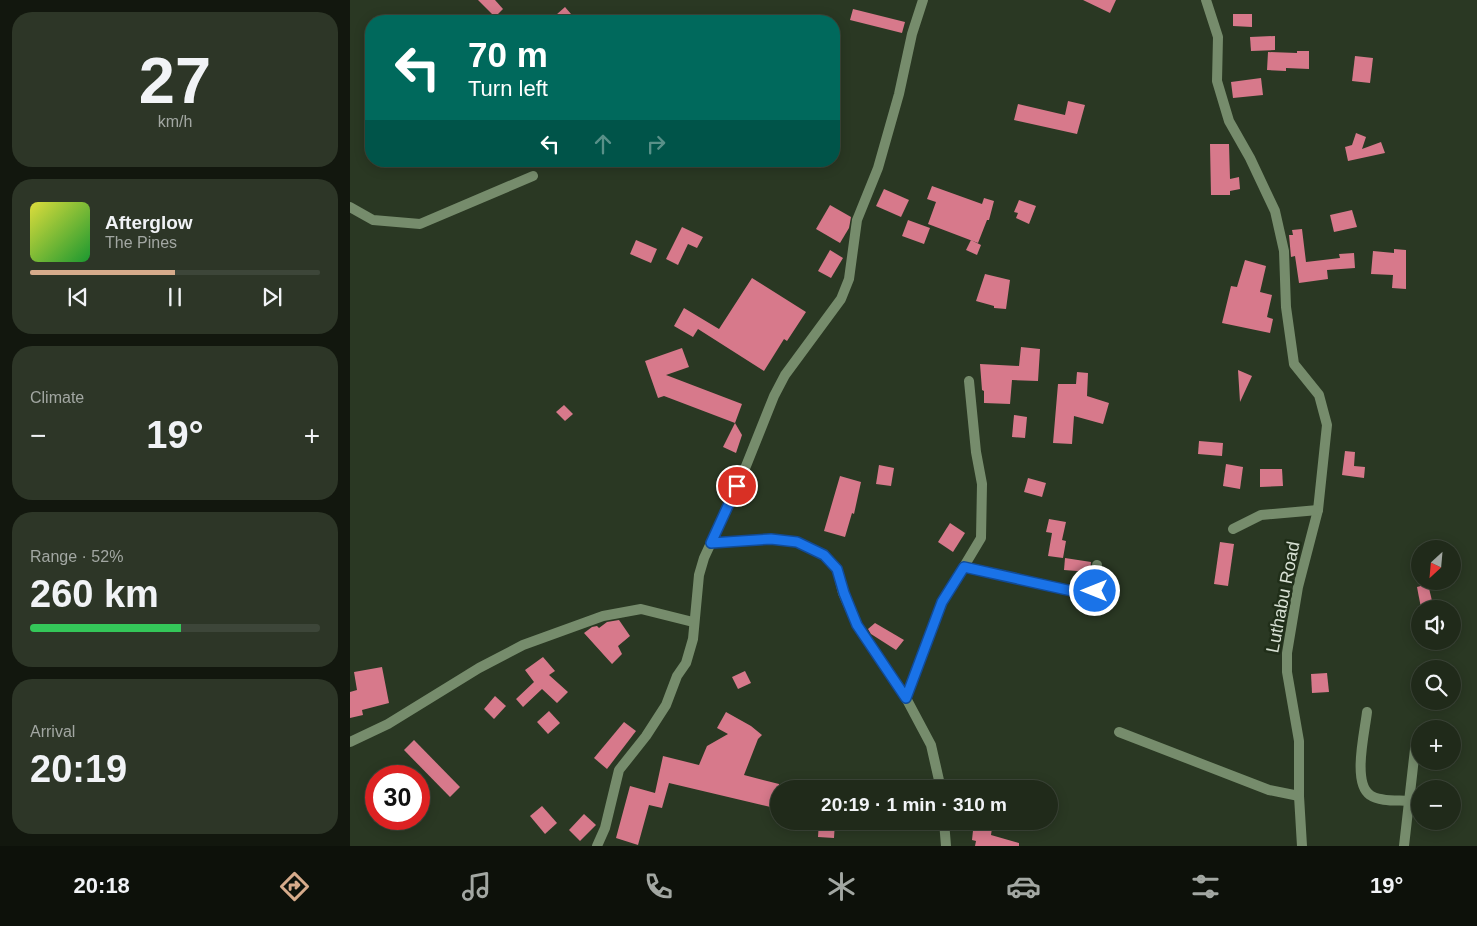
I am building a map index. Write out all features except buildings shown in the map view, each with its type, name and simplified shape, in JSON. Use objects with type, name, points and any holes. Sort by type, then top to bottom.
[{"type":"street","points":[[597,846],[605,828],[618,770],[646,736],[666,705],[677,676],[686,663],[693,638],[693,622],[699,575],[711,543],[785,375],[841,299],[850,279],[857,220],[878,168],[899,94],[912,34],[923,0]]},
{"type":"street","name":"Luthabu Road","points":[[1206,0],[1218,38],[1217,81],[1229,122],[1250,158],[1275,211],[1284,251],[1286,307],[1294,364],[1320,395],[1326,425],[1318,510],[1298,587],[1287,653],[1287,672],[1299,740],[1299,796],[1302,846]]},
{"type":"street","points":[[350,207],[373,220],[420,224],[533,176]]},
{"type":"street","points":[[906,698],[942,602],[981,538],[982,484],[976,452],[970,381]]},
{"type":"street","points":[[1233,529],[1261,515],[1318,510]]},
{"type":"street","points":[[711,543],[771,539],[797,542],[824,555],[837,569],[857,625],[906,698],[931,746],[939,780]]},
{"type":"street","points":[[964,567],[1090,595],[1095,591],[1097,565]]},
{"type":"street","points":[[350,742],[388,724],[479,668],[523,645],[603,616],[641,609],[693,622]]},
{"type":"street","points":[[1367,712],[1360,772],[1362,786],[1370,796],[1382,800],[1409,801]]},
{"type":"street","points":[[1119,732],[1269,790],[1299,796]]},
{"type":"street","points":[[1404,846],[1413,770]]},
{"type":"street","points":[[945,830],[946,846]]},
{"type":"route","points":[[737,486],[711,543],[771,539],[797,542],[824,555],[837,569],[857,625],[906,698],[942,602],[964,567],[1090,595],[1095,591]]}]
